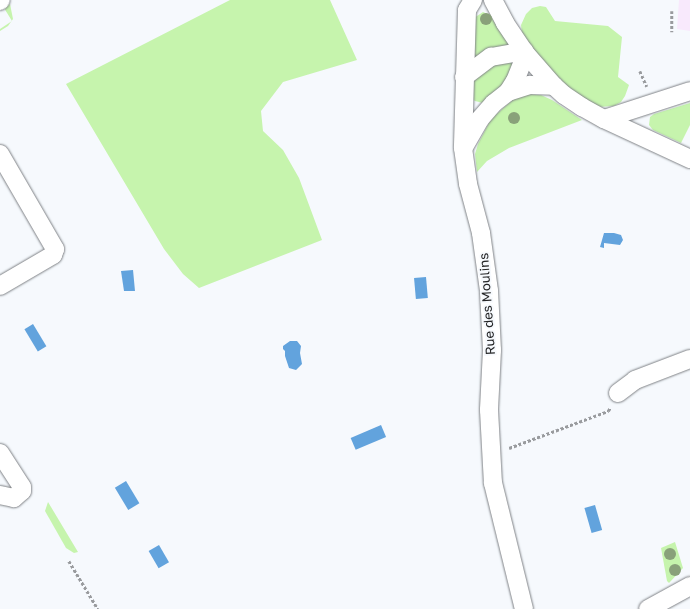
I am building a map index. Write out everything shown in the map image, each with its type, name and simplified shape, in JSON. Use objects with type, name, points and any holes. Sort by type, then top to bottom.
[{"type":"street","name":"Rue des Moulins","points":[[473,0],[467,10],[463,148],[468,184],[481,233],[489,291],[492,350],[489,410],[493,483],[524,609]]},
{"type":"street","points":[[493,0],[505,23],[525,52],[554,86],[582,107],[604,119],[690,159]]},
{"type":"street","points":[[464,76],[491,58],[525,52]]},
{"type":"street","points":[[463,148],[489,109],[508,92],[515,81],[525,52]]},
{"type":"street","points":[[508,92],[530,85],[554,86]]},
{"type":"street","points":[[604,119],[646,97],[690,91]]},
{"type":"street","points":[[641,136],[639,118],[646,97]]},
{"type":"street","points":[[465,100],[474,107],[489,109]]},
{"type":"street","points":[[0,154],[55,249],[53,255],[0,286]]},
{"type":"street","points":[[618,393],[635,380],[690,359]]},
{"type":"street","points":[[0,453],[22,488],[22,491],[14,498],[0,495]]},
{"type":"street","points":[[648,609],[690,586]]},
{"type":"path","points":[[672,11],[672,32]]},
{"type":"path","points":[[640,71],[646,97]]},
{"type":"path","points":[[490,449],[503,451],[608,411],[618,393]]},
{"type":"path","points":[[69,561],[98,609]]},
{"type":"shaded area","points":[[679,0],[690,0],[690,31],[677,29]]},
{"type":"green space","points":[[230,0],[330,0],[357,60],[283,82],[261,111],[263,131],[283,150],[299,178],[322,240],[199,288],[183,274],[164,249],[66,84]]},
{"type":"green space","points":[[10,4],[13,19],[12,21],[4,8]]},
{"type":"green space","points":[[540,6],[546,7],[555,21],[608,26],[622,37],[618,77],[629,85],[621,102],[614,106],[598,107],[573,94],[544,66],[522,33],[521,25],[526,14],[532,8]]},
{"type":"green space","points":[[483,12],[492,16],[511,46],[474,63],[474,18]]},
{"type":"green space","points":[[11,22],[8,26],[0,31],[0,29]]},
{"type":"green space","points":[[496,61],[515,62],[503,87],[483,103],[475,101],[472,99],[470,84]]},
{"type":"green space","points":[[529,94],[541,95],[552,100],[582,120],[509,148],[487,161],[477,172],[475,154],[478,144],[491,119],[516,97]]},
{"type":"green space","points":[[690,103],[690,125],[681,143],[653,130],[649,125],[650,117],[654,114]]},
{"type":"green space","points":[[48,502],[78,552],[74,553],[66,548],[45,511]]},
{"type":"green space","points":[[675,542],[683,568],[669,583],[667,581],[661,548]]},
{"type":"water","points":[[604,233],[621,235],[623,240],[620,245],[604,243],[604,248],[600,247]]},
{"type":"water","points":[[133,270],[135,291],[124,291],[121,271]]},
{"type":"water","points":[[426,277],[428,298],[416,299],[414,278]]},
{"type":"water","points":[[33,324],[46,346],[38,351],[24,329]]},
{"type":"water","points":[[290,341],[297,341],[301,346],[300,353],[302,364],[296,370],[289,368],[285,351],[283,349],[283,346]]},
{"type":"water","points":[[381,425],[386,437],[356,450],[351,438]]},
{"type":"water","points":[[126,481],[139,503],[128,510],[115,488]]},
{"type":"water","points":[[595,505],[602,530],[592,533],[584,508]]},
{"type":"water","points":[[159,545],[169,562],[159,568],[149,551]]}]
